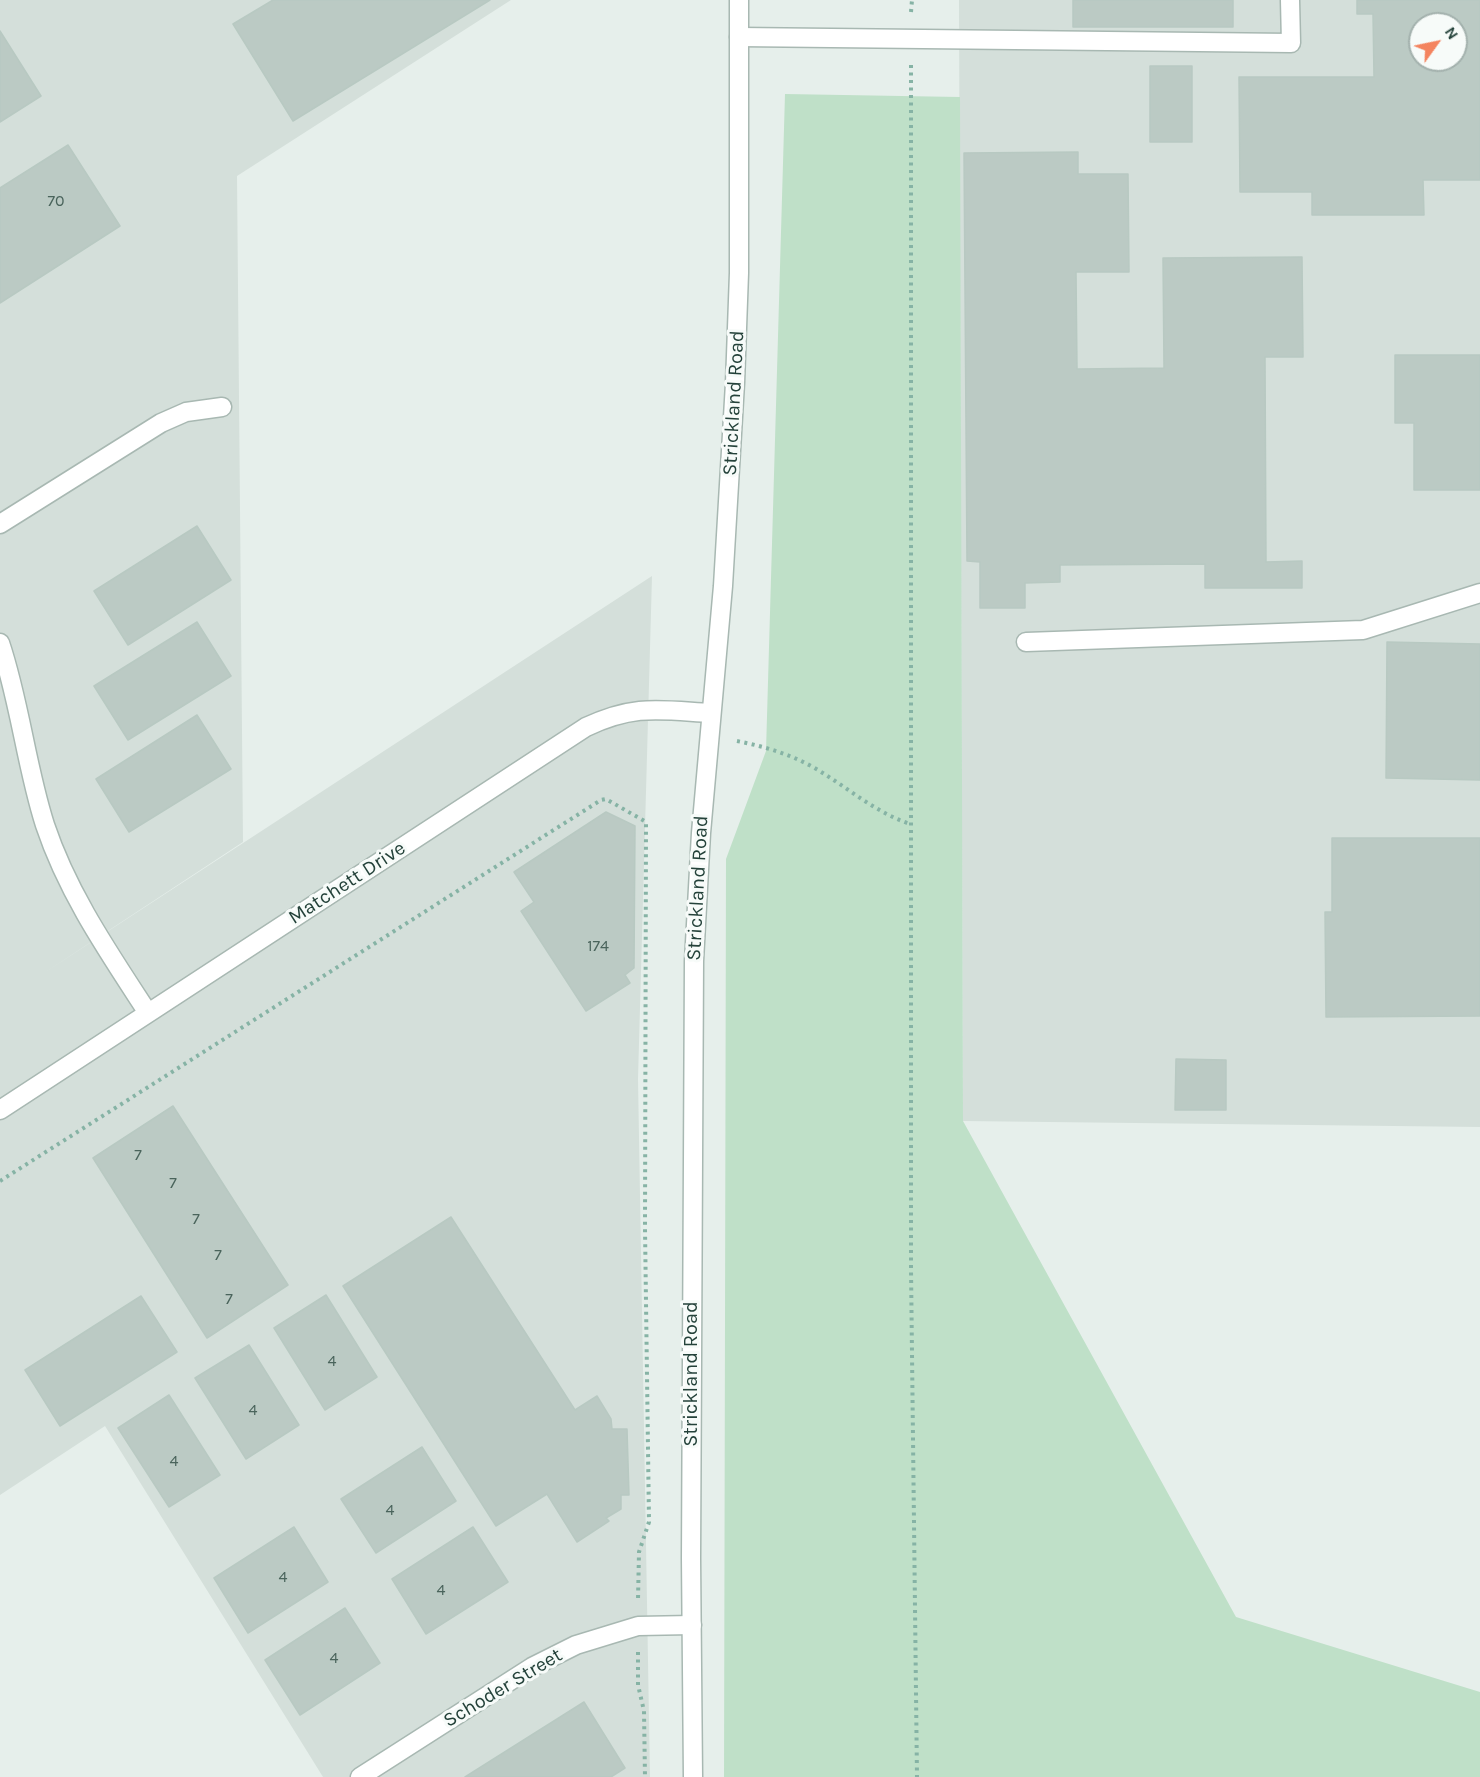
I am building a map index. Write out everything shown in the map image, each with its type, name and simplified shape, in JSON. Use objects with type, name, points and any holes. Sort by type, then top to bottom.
[{"type":"street","name":"Strickland Road","points":[[693,1777],[692,1042],[697,885],[723,586],[738,332],[740,0]]},
{"type":"street","points":[[740,37],[1291,43],[1290,0]]},
{"type":"street","points":[[0,524],[161,423],[186,412],[222,407]]},
{"type":"street","points":[[1026,642],[1363,630],[1480,593]]},
{"type":"street","points":[[0,643],[45,823],[62,870],[86,917],[148,1013]]},
{"type":"street","name":"Matchett Drive","points":[[0,1110],[586,727],[615,714],[639,709],[711,713]]},
{"type":"street","name":"Schoder Street","points":[[360,1777],[532,1667],[576,1645],[638,1626],[692,1625]]},
{"type":"path","points":[[912,0],[911,1269],[917,1777]]},
{"type":"path","points":[[710,736],[790,755],[884,814],[910,824]]},
{"type":"path","points":[[0,1181],[601,800],[606,799],[646,822],[645,1227],[649,1488]]},
{"type":"shaded area","points":[[0,0],[511,0],[237,176],[243,842],[44,973],[652,576],[638,1079],[650,1777],[323,1777],[105,1426],[0,1495]]},
{"type":"shaded area","points":[[959,0],[1480,0],[1480,1127],[963,1121]]},
{"type":"green space","points":[[785,94],[960,97],[963,1121],[1236,1617],[1480,1692],[1480,1777],[724,1777],[726,859],[766,751]]},
{"type":"building","points":[[273,0],[490,0],[293,121],[233,24]]},
{"type":"building","points":[[1073,0],[1233,0],[1233,27],[1073,27]]},
{"type":"building","points":[[1357,0],[1480,0],[1480,180],[1423,180],[1424,215],[1312,215],[1312,192],[1240,192],[1239,77],[1374,77],[1373,14],[1357,14]]},
{"type":"building","points":[[0,31],[41,96],[0,122]]},
{"type":"building","points":[[1150,66],[1192,66],[1192,142],[1150,142]]},
{"type":"building","points":[[68,145],[120,226],[0,303],[0,188]]},
{"type":"building","points":[[1078,152],[1078,174],[1128,174],[1129,272],[1076,272],[1077,369],[1164,368],[1163,258],[1302,257],[1303,357],[1265,357],[1266,562],[1302,561],[1302,588],[1205,588],[1205,564],[1060,565],[1060,582],[1025,583],[1025,608],[980,608],[980,562],[967,561],[964,153]]},
{"type":"building","points":[[1395,355],[1480,355],[1480,490],[1414,490],[1414,423],[1395,423]]},
{"type":"building","points":[[197,526],[231,580],[128,645],[94,591]]},
{"type":"building","points":[[197,622],[231,676],[128,740],[94,686]]},
{"type":"building","points":[[1387,642],[1480,644],[1480,780],[1386,778]]},
{"type":"building","points":[[197,715],[231,769],[129,832],[96,779]]},
{"type":"building","points":[[606,812],[635,826],[634,968],[625,975],[630,983],[586,1011],[521,911],[534,902],[514,872]]},
{"type":"building","points":[[1332,838],[1480,838],[1480,1016],[1326,1017],[1325,912],[1332,912]]},
{"type":"building","points":[[1176,1059],[1226,1060],[1226,1110],[1175,1110]]},
{"type":"building","points":[[173,1106],[288,1285],[207,1338],[93,1158]]},
{"type":"building","points":[[451,1217],[575,1410],[597,1396],[611,1419],[612,1429],[627,1429],[629,1495],[621,1495],[621,1509],[606,1518],[609,1521],[577,1542],[547,1494],[496,1526],[343,1286]]},
{"type":"building","points":[[326,1295],[377,1377],[325,1410],[274,1328]]},
{"type":"building","points":[[141,1296],[177,1352],[60,1426],[25,1370]]},
{"type":"building","points":[[249,1345],[299,1425],[246,1459],[195,1378]]},
{"type":"building","points":[[169,1395],[220,1475],[169,1507],[118,1428]]},
{"type":"building","points":[[422,1447],[456,1501],[376,1553],[341,1499]]},
{"type":"building","points":[[294,1527],[328,1582],[248,1633],[214,1578]]},
{"type":"building","points":[[473,1527],[508,1582],[426,1634],[392,1579]]},
{"type":"building","points":[[345,1608],[380,1663],[300,1715],[265,1660]]},
{"type":"building","points":[[584,1702],[625,1768],[611,1777],[465,1777]]}]
